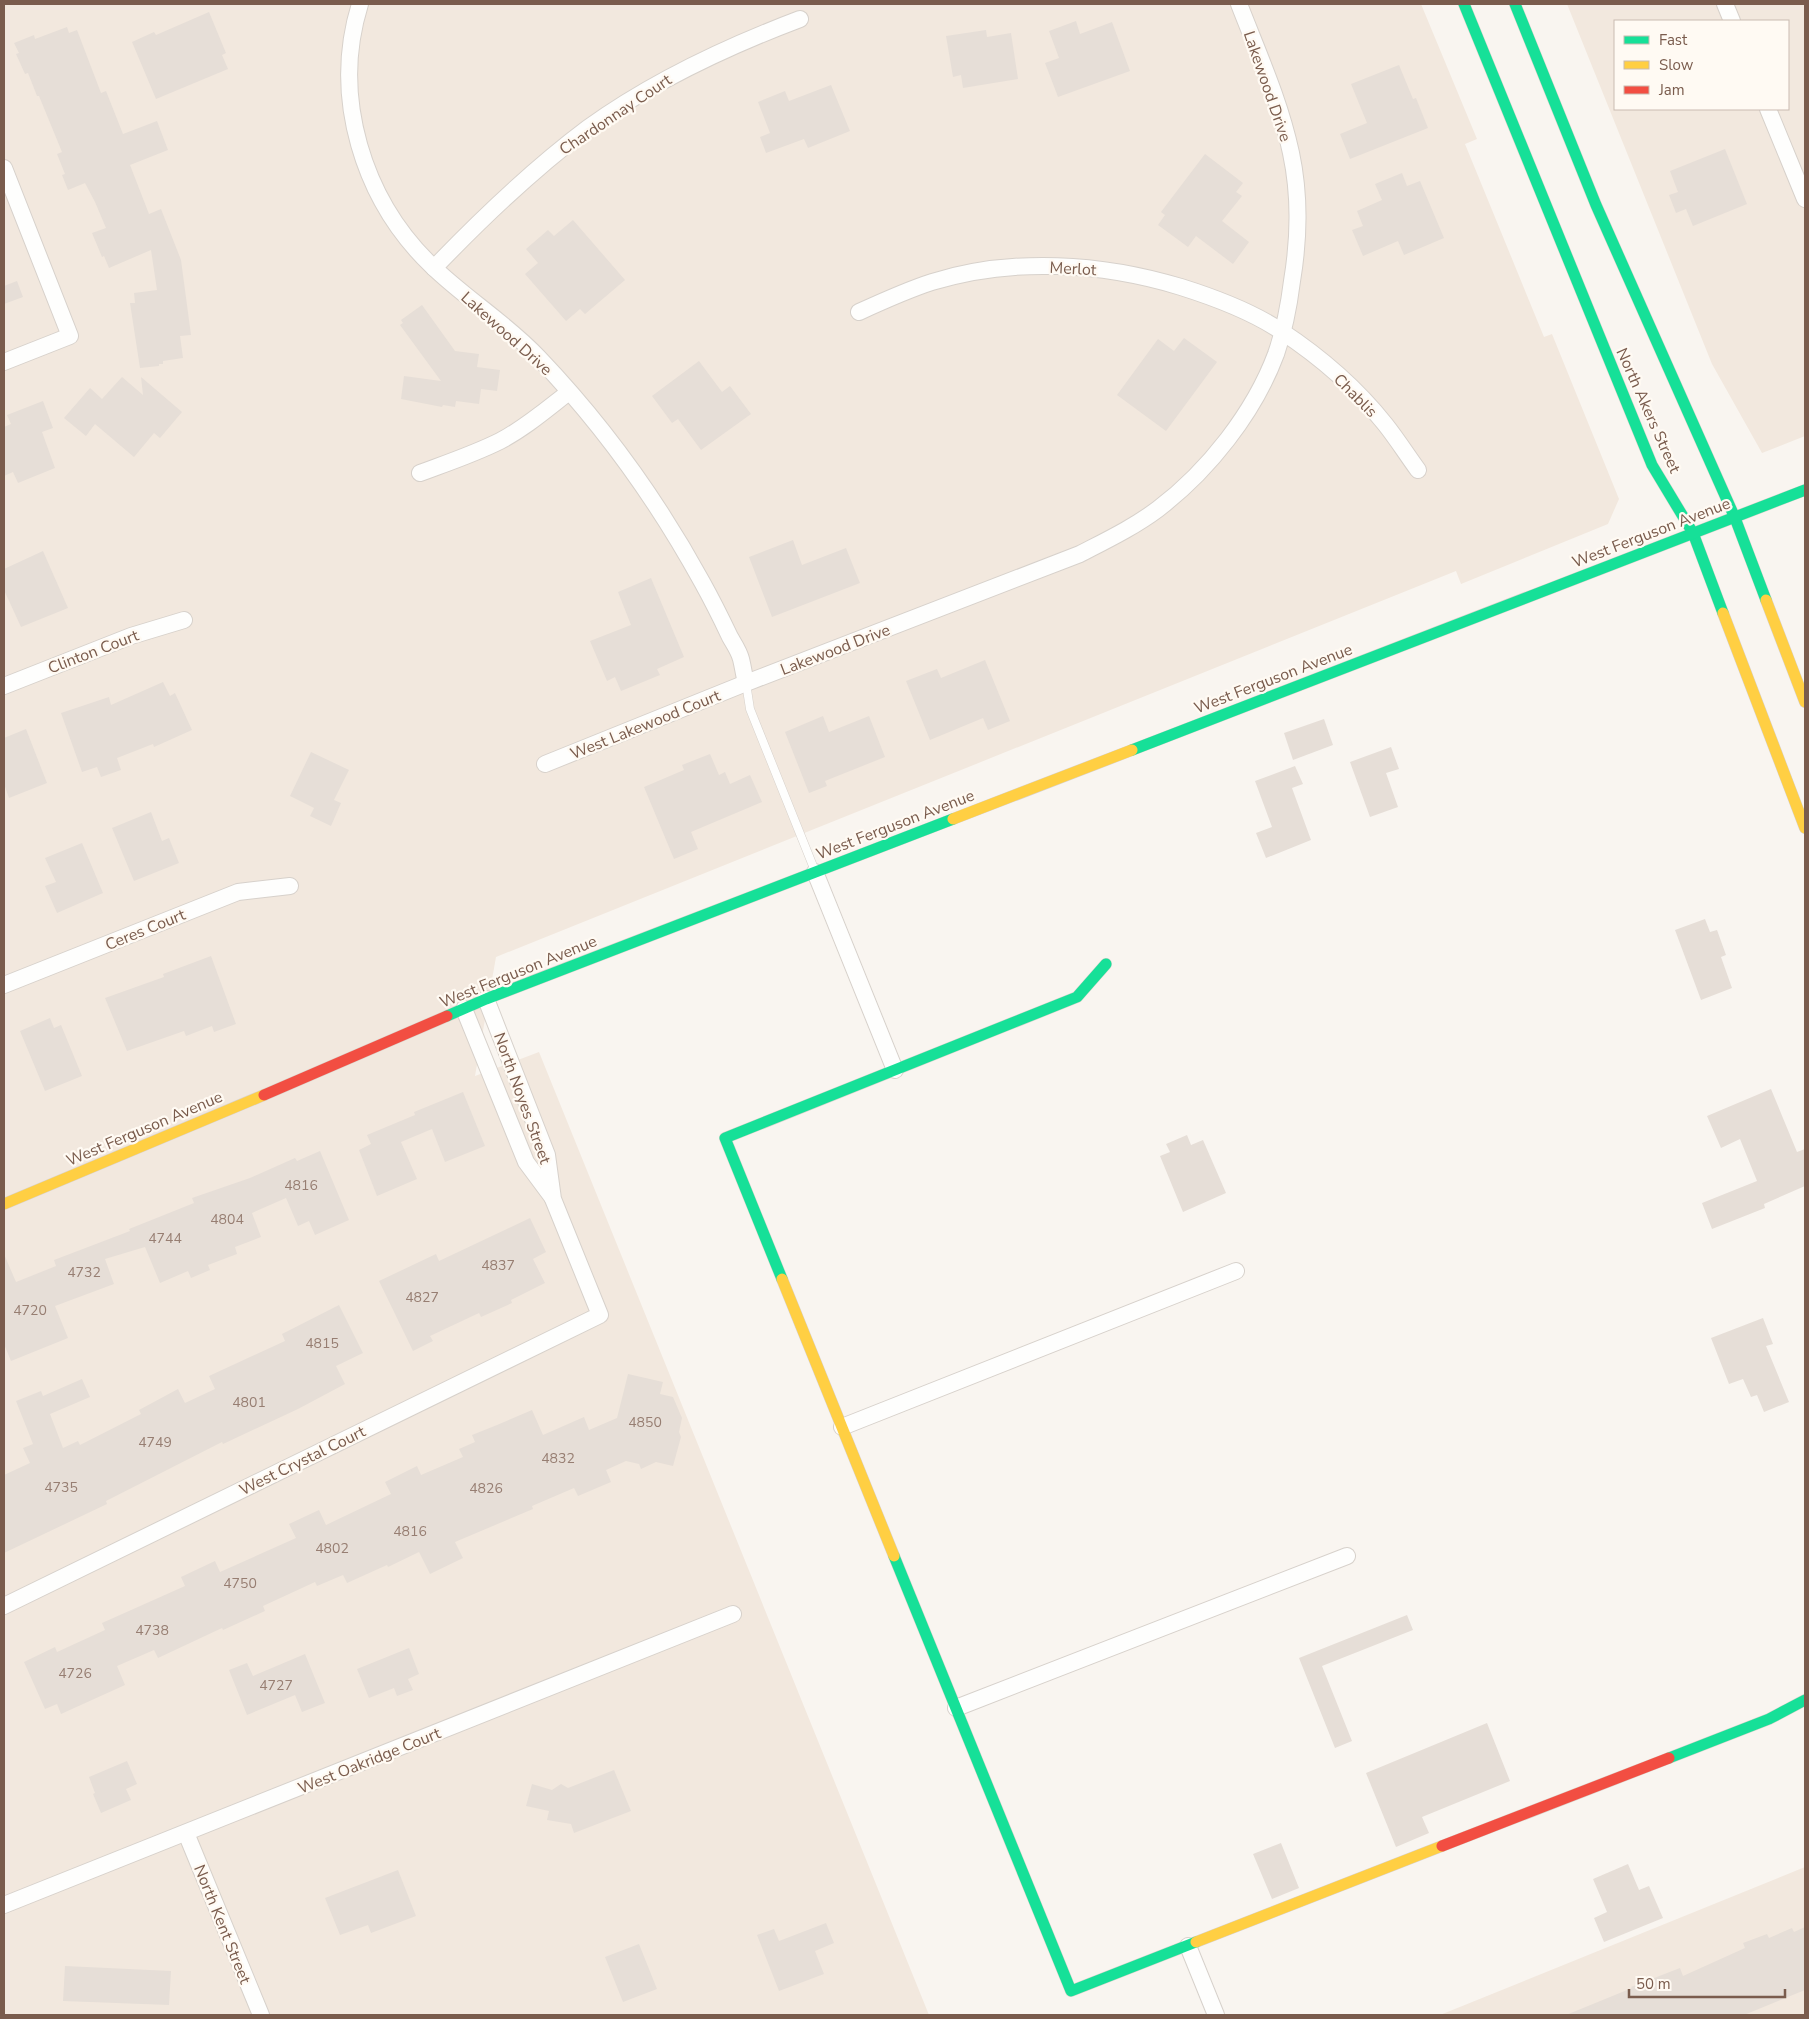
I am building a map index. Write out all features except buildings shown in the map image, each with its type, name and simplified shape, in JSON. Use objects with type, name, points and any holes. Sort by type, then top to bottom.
[{"type":"street","name":"Lakewood Drive","points":[[360,4],[355,20],[348,76],[353,123],[364,164],[383,204],[409,242],[434,268],[504,325],[537,356],[609,438],[646,488],[684,549],[714,603],[741,658],[746,683],[1080,554],[1121,533],[1158,508],[1188,483],[1222,446],[1252,403],[1275,356],[1283,332],[1298,246],[1297,195],[1292,155],[1281,113],[1239,4]]},
{"type":"street","name":"North Akers Street","points":[[1464,4],[1652,465],[1693,533],[1805,828]]},
{"type":"street","points":[[1515,4],[1596,204],[1735,518],[1805,702]]},
{"type":"street","points":[[1725,4],[1732,20]]},
{"type":"street","name":"Chardonnay Court","points":[[434,268],[513,189],[590,127],[666,80],[713,54],[800,19]]},
{"type":"street","points":[[1768,110],[1805,199]]},
{"type":"street","points":[[4,168],[70,336],[4,362]]},
{"type":"street","name":"Merlot","points":[[859,312],[906,291],[972,273],[1017,268],[1069,266],[1111,270],[1152,279],[1207,295],[1258,316],[1283,332]]},
{"type":"street","name":"Chablis","points":[[1283,332],[1347,383],[1385,424],[1418,470]]},
{"type":"street","points":[[420,473],[500,441],[532,421],[569,392]]},
{"type":"street","name":"West Ferguson Avenue","points":[[4,1204],[243,1104],[486,999],[1805,490]]},
{"type":"street","name":"Clinton Court","points":[[4,686],[131,636],[184,620]]},
{"type":"street","name":"West Lakewood Court","points":[[545,764],[746,683]]},
{"type":"street","points":[[815,872],[894,1070]]},
{"type":"street","name":"Ceres Court","points":[[4,985],[238,892],[290,886]]},
{"type":"street","points":[[1106,964],[1077,997],[725,1138],[1071,1991],[1768,1720],[1805,1700]]},
{"type":"street","name":"North Noyes Street","points":[[486,999],[547,1155],[554,1199],[600,1315]]},
{"type":"street","name":"North Noyes Street","points":[[464,1009],[526,1162],[554,1199]]},
{"type":"street","points":[[842,1427],[1236,1271]]},
{"type":"street","name":"West Crystal Court","points":[[4,1606],[600,1315]]},
{"type":"street","points":[[956,1708],[1347,1556]]},
{"type":"street","name":"West Oakridge Court","points":[[4,1905],[733,1614]]},
{"type":"street","name":"North Kent Street","points":[[186,1833],[261,2015]]},
{"type":"street","points":[[1188,1946],[1216,2015]]},
{"type":"lane","points":[[746,683],[750,709],[815,872]]},
{"type":"shaded area","points":[[4,4],[1421,4],[1477,139],[1465,144],[1544,337],[1552,334],[1619,499],[1608,524],[1461,584],[1456,571],[496,957],[475,1076],[539,1052],[929,2015],[4,2015]]},
{"type":"shaded area","points":[[1567,4],[1805,4],[1805,436],[1762,453],[1712,364]]},
{"type":"shaded area","points":[[1805,1867],[1805,2015],[1440,2015]]},
{"type":"traffic: fast","points":[[1464,4],[1652,465],[1693,533],[1723,613]]},
{"type":"traffic: fast","points":[[1515,4],[1596,205],[1735,518],[1766,600]]},
{"type":"traffic: fast","points":[[1132,750],[1805,490]]},
{"type":"traffic: fast","points":[[447,1016],[486,999],[953,819]]},
{"type":"traffic: fast","points":[[782,1279],[725,1138],[1077,997],[1106,964]]},
{"type":"traffic: fast","points":[[894,1556],[1071,1991],[1196,1942]]},
{"type":"traffic: fast","points":[[1669,1758],[1769,1719],[1805,1700]]},
{"type":"traffic: slow","points":[[1766,600],[1805,702]]},
{"type":"traffic: slow","points":[[1723,613],[1805,828]]},
{"type":"traffic: slow","points":[[953,819],[1132,750]]},
{"type":"traffic: slow","points":[[4,1204],[264,1095]]},
{"type":"traffic: slow","points":[[782,1279],[894,1556]]},
{"type":"traffic: slow","points":[[1196,1942],[1442,1846]]},
{"type":"traffic: jam","points":[[264,1095],[447,1016]]},
{"type":"traffic: jam","points":[[1442,1846],[1669,1758]]}]
